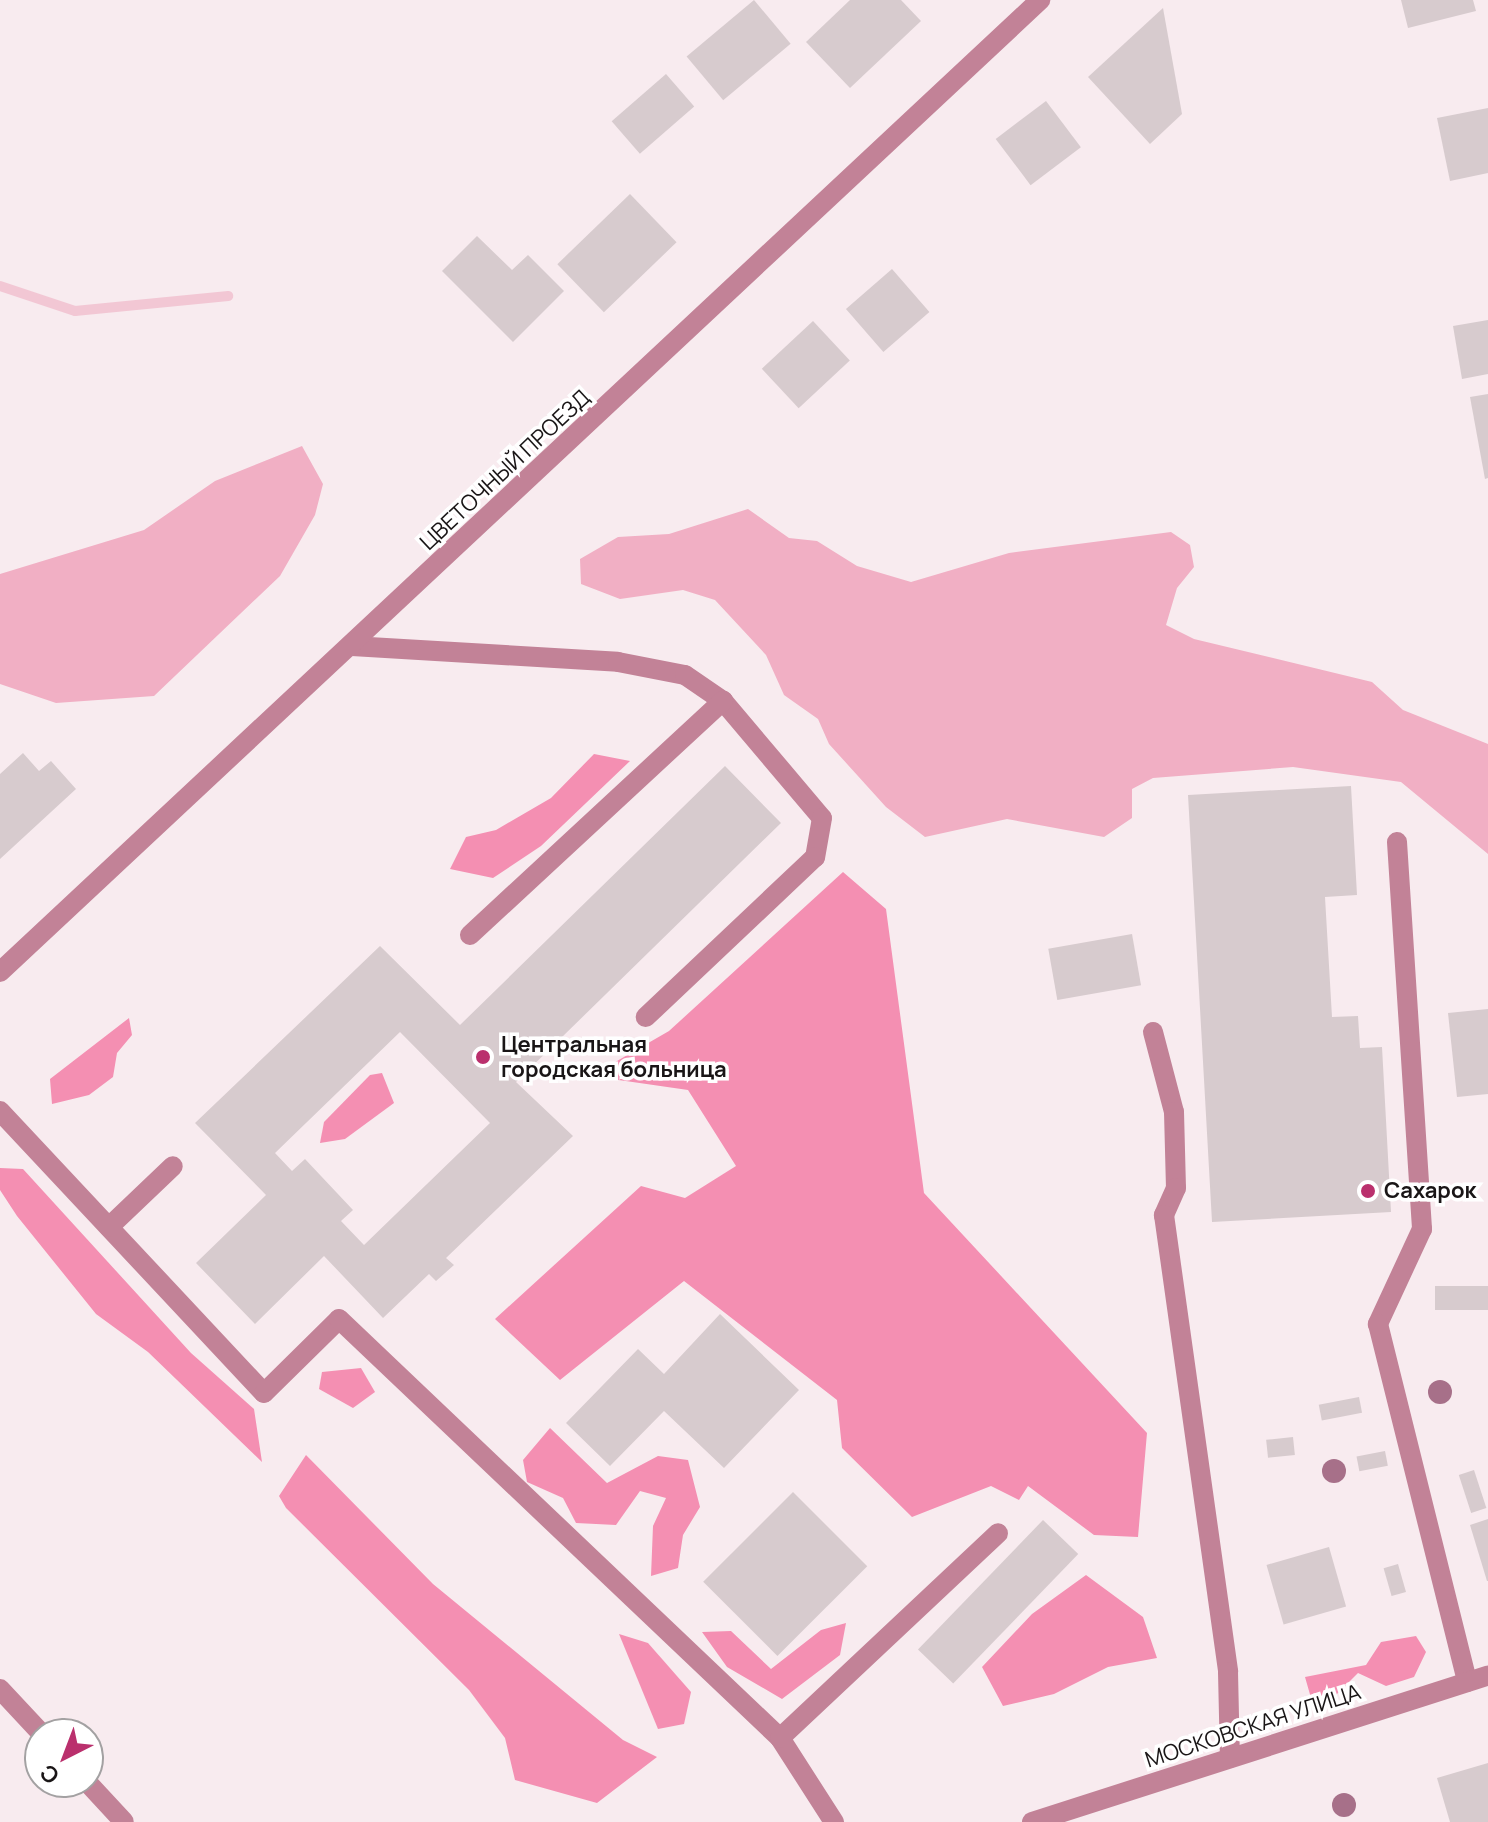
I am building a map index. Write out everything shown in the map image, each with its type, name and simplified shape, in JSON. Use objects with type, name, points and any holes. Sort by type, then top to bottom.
[{"type":"street","name":"ЦВЕТОЧНЫЙ ПРОЕЗД","points":[[0,972],[1040,0]]},
{"type":"street","points":[[352,646],[618,662],[685,675],[723,701],[822,818],[815,857],[646,1017]]},
{"type":"street","points":[[470,935],[723,701]]},
{"type":"street","points":[[1397,842],[1422,1229],[1378,1324],[1467,1682]]},
{"type":"street","points":[[1153,1032],[1174,1112],[1176,1188],[1164,1215],[1228,1672],[1230,1758]]},
{"type":"street","points":[[0,1111],[264,1393],[339,1319],[780,1738],[834,1822]]},
{"type":"street","points":[[109,1227],[173,1166]]},
{"type":"street","points":[[780,1738],[998,1533]]},
{"type":"street","name":"МОСКОВСКАЯ УЛИЦА","points":[[1032,1822],[1488,1676]]},
{"type":"street","points":[[3,1697],[25,1718]]},
{"type":"street","points":[[102,1798],[124,1822]]},
{"type":"shaded area","points":[[302,446],[323,484],[315,515],[280,576],[154,696],[56,703],[0,684],[0,574],[144,530],[215,481]]},
{"type":"shaded area","points":[[748,509],[789,538],[817,541],[857,566],[911,582],[1009,553],[1171,532],[1190,545],[1194,567],[1177,588],[1166,625],[1194,639],[1372,682],[1403,710],[1488,744],[1488,854],[1401,782],[1293,767],[1153,778],[1132,789],[1132,818],[1104,837],[1007,819],[925,837],[886,807],[829,744],[818,719],[784,695],[766,655],[715,600],[683,590],[620,599],[581,584],[580,559],[618,537],[669,534]]},
{"type":"shaded area","points":[[594,754],[630,761],[541,846],[493,878],[450,869],[466,837],[496,830],[551,798]]},
{"type":"shaded area","points":[[843,872],[886,909],[924,1193],[1147,1433],[1138,1537],[1094,1535],[1028,1486],[1019,1500],[991,1486],[912,1517],[842,1448],[837,1400],[684,1281],[560,1380],[495,1319],[641,1186],[685,1198],[736,1166],[688,1090],[591,1076],[669,1031]]},
{"type":"shaded area","points":[[129,1018],[132,1035],[117,1053],[113,1077],[89,1095],[52,1104],[50,1079]]},
{"type":"shaded area","points":[[382,1073],[394,1103],[345,1139],[320,1143],[324,1122],[370,1075]]},
{"type":"shaded area","points":[[0,1168],[23,1169],[191,1353],[254,1409],[262,1462],[148,1352],[96,1314],[17,1216],[0,1190]]},
{"type":"shaded area","points":[[361,1368],[375,1392],[353,1408],[319,1389],[322,1372]]},
{"type":"shaded area","points":[[550,1428],[607,1483],[658,1456],[688,1460],[700,1507],[683,1535],[678,1568],[651,1576],[653,1526],[666,1498],[640,1491],[616,1525],[576,1523],[563,1498],[527,1482],[523,1460]]},
{"type":"shaded area","points":[[306,1455],[433,1584],[623,1740],[657,1757],[597,1803],[515,1780],[505,1738],[469,1690],[286,1508],[279,1496]]},
{"type":"shaded area","points":[[1086,1575],[1143,1617],[1157,1658],[1108,1667],[1054,1694],[1003,1706],[982,1667],[1032,1614]]},
{"type":"shaded area","points":[[846,1623],[840,1655],[782,1699],[727,1667],[702,1632],[731,1631],[771,1669],[821,1630]]},
{"type":"shaded area","points":[[619,1634],[648,1643],[691,1692],[684,1724],[658,1729]]},
{"type":"shaded area","points":[[1416,1636],[1426,1652],[1414,1677],[1386,1686],[1358,1673],[1327,1704],[1311,1698],[1305,1677],[1366,1665],[1381,1642]]},
{"type":"building","points":[[754,0],[791,44],[723,100],[687,57]]},
{"type":"building","points":[[850,0],[901,0],[921,21],[850,88],[806,42]]},
{"type":"building","points":[[1401,0],[1473,0],[1476,11],[1408,28]]},
{"type":"building","points":[[1163,8],[1182,114],[1150,144],[1088,77]]},
{"type":"building","points":[[666,74],[694,106],[640,154],[612,121]]},
{"type":"building","points":[[1046,101],[1081,147],[1031,185],[996,139]]},
{"type":"building","points":[[1488,108],[1488,173],[1450,181],[1437,118]]},
{"type":"building","points":[[630,194],[677,242],[604,312],[557,264]]},
{"type":"building","points":[[477,236],[512,270],[528,255],[564,291],[513,342],[442,271]]},
{"type":"building","points":[[892,269],[929,312],[883,352],[846,309]]},
{"type":"building","points":[[1488,320],[1488,374],[1462,379],[1453,326]]},
{"type":"building","points":[[813,321],[850,360],[799,408],[762,369]]},
{"type":"building","points":[[1488,394],[1488,478],[1485,479],[1470,397]]},
{"type":"building","points":[[23,753],[39,771],[51,761],[76,789],[0,859],[0,774]]},
{"type":"building","name":"Центральная городская больница","points":[[725,766],[781,823],[516,1082],[573,1136],[446,1258],[454,1265],[436,1281],[429,1274],[383,1318],[324,1256],[255,1324],[196,1263],[266,1195],[195,1123],[380,946],[460,1025]],"holes":[[[400,1032],[490,1123],[364,1245],[341,1221],[353,1210],[305,1159],[292,1171],[275,1153]]]},
{"type":"building","points":[[1351,786],[1357,895],[1325,897],[1332,1017],[1358,1016],[1360,1048],[1382,1047],[1391,1212],[1212,1222],[1188,795]]},
{"type":"building","points":[[1132,934],[1141,985],[1057,1000],[1048,949]]},
{"type":"building","points":[[1488,1009],[1488,1094],[1457,1097],[1448,1013]]},
{"type":"building","points":[[1435,1286],[1488,1286],[1488,1310],[1435,1310]]},
{"type":"building","points":[[720,1314],[799,1390],[724,1468],[664,1411],[610,1466],[566,1423],[638,1349],[664,1374]]},
{"type":"building","points":[[1359,1397],[1362,1413],[1322,1421],[1319,1405]]},
{"type":"building","points":[[1293,1437],[1295,1455],[1268,1458],[1266,1440]]},
{"type":"building","points":[[1385,1451],[1388,1466],[1359,1471],[1357,1457]]},
{"type":"building","points":[[1474,1470],[1486,1508],[1471,1513],[1459,1475]]},
{"type":"building","points":[[793,1492],[867,1566],[777,1656],[703,1582]]},
{"type":"building","points":[[1488,1519],[1488,1581],[1487,1581],[1470,1525]]},
{"type":"building","points":[[1043,1520],[1078,1554],[953,1684],[918,1649]]},
{"type":"building","points":[[1329,1547],[1346,1607],[1284,1625],[1267,1565]]},
{"type":"building","points":[[1398,1564],[1406,1592],[1392,1596],[1384,1568]]},
{"type":"building","points":[[1488,1763],[1488,1822],[1450,1822],[1437,1778]]},
{"type":"waterway","points":[[0,286],[75,311],[228,296]]},
{"type":"place","name":"Центральная городская больница","points":[[483,1057]]},
{"type":"place","name":"Сахарок","points":[[1368,1191]]}]
